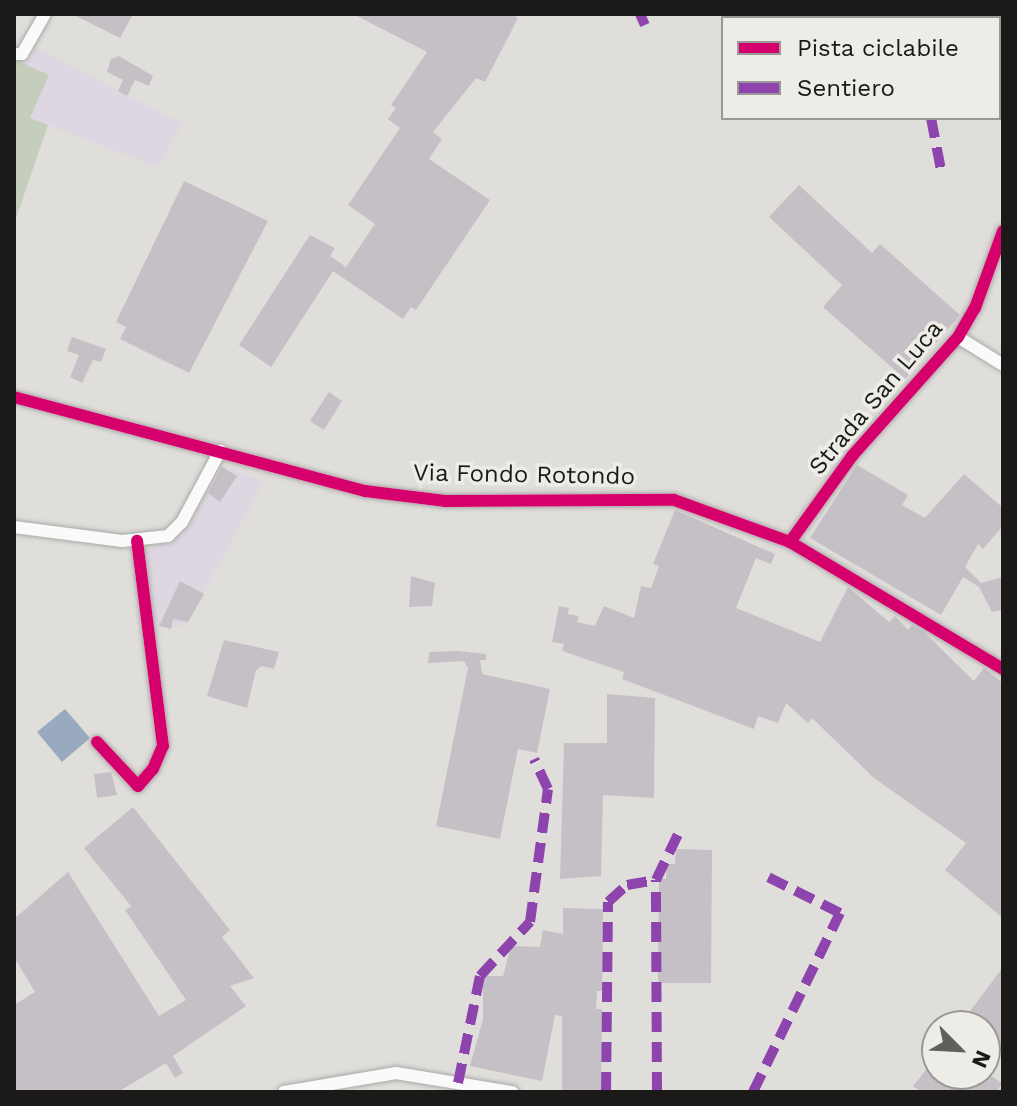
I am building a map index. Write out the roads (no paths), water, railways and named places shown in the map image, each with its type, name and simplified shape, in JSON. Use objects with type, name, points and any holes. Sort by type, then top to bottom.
[{"type":"street","points":[[14,54],[22,54],[45,14]]},
{"type":"street","name":"Strada San Luca","points":[[790,542],[852,456],[958,337],[1003,231]]},
{"type":"street","points":[[958,337],[1003,365]]},
{"type":"street","name":"Via Fondo Rotondo","points":[[14,397],[365,491],[445,501],[674,500],[790,542],[1003,669]]},
{"type":"street","points":[[14,527],[137,541],[176,530],[220,451]]},
{"type":"street","points":[[97,742],[138,786],[153,769],[163,746],[137,541]]},
{"type":"street","points":[[284,1092],[396,1073],[512,1092]]},
{"type":"water","points":[[65,709],[90,738],[62,762],[37,732]]}]
